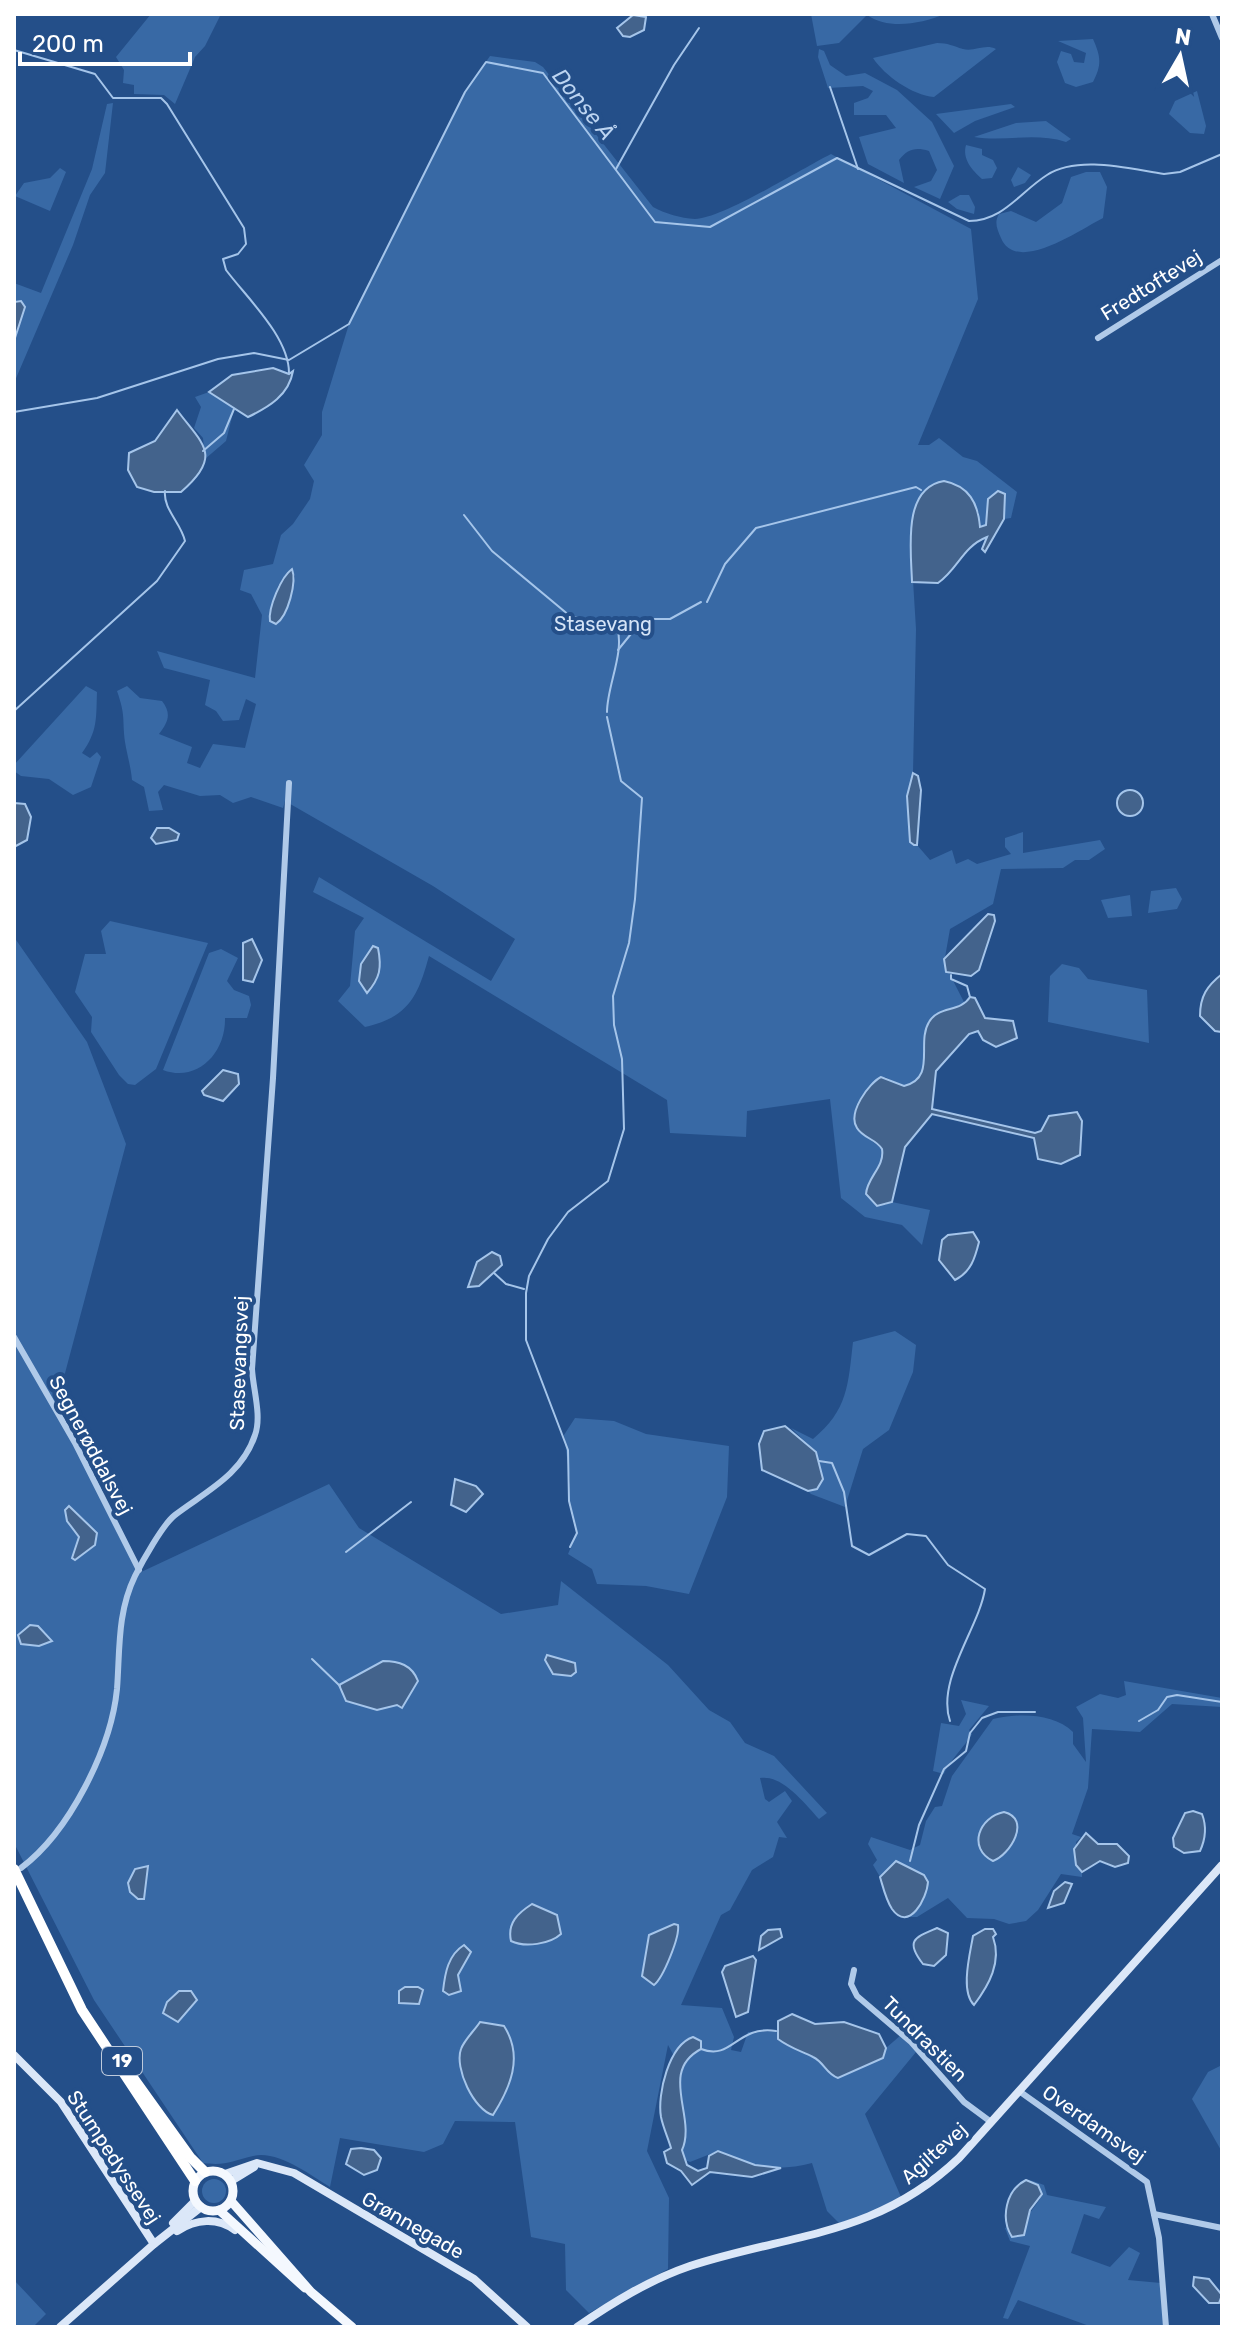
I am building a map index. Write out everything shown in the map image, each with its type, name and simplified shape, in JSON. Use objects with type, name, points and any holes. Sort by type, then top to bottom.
[{"type":"highway","name":"19","points":[[18,1868],[49,1943],[96,2034],[195,2181]]},
{"type":"highway","name":"19","points":[[49,1943],[115,2052],[190,2157],[205,2172]]},
{"type":"main road","points":[[311,2292],[231,2201],[228,2178],[205,2172],[195,2181],[198,2204],[219,2210],[280,2268],[352,2327]]},
{"type":"main road","points":[[219,2210],[231,2201]]},
{"type":"street","points":[[1212,14],[1222,38]]},
{"type":"street","name":"Fredtoftevej","points":[[1098,338],[1222,260]]},
{"type":"street","name":"Stasevangsvej","points":[[18,1868],[38,1855],[68,1817],[109,1727],[117,1692],[122,1610],[139,1570],[169,1521],[222,1483],[256,1435],[252,1369],[274,1063],[289,783]]},
{"type":"street","name":"Segnerøddalsvej","points":[[14,1337],[75,1443],[139,1570]]},
{"type":"street","name":"Agiltevej","points":[[577,2327],[634,2290],[690,2266],[833,2230],[882,2213],[938,2177],[1222,1865]]},
{"type":"street","name":"Tundrastien","points":[[854,1970],[851,1984],[857,1996],[911,2042],[978,2115],[991,2122]]},
{"type":"street","name":"Stumpedyssevej","points":[[14,2055],[61,2102],[156,2242]]},
{"type":"street","name":"Overdamsvej","points":[[1019,2091],[1144,2179],[1150,2188],[1159,2238],[1166,2327]]},
{"type":"street","name":"Grønnegade","points":[[228,2178],[249,2169],[274,2165],[294,2173],[474,2279],[527,2327]]},
{"type":"street","points":[[60,2327],[198,2204]]},
{"type":"street","points":[[1154,2214],[1182,2217],[1222,2228]]},
{"type":"street","points":[[156,2242],[195,2222],[221,2222],[240,2233],[280,2268]]},
{"type":"green space","points":[[151,14],[221,14],[205,46],[195,57],[175,104],[164,95],[134,94],[134,85],[123,83],[124,70],[116,57]]},
{"type":"green space","points":[[811,14],[945,14],[905,24],[885,23],[867,15],[839,43],[817,46]]},
{"type":"green space","points":[[1093,39],[1099,61],[1093,82],[1076,87],[1065,83],[1057,62],[1061,51],[1071,54],[1074,62],[1084,63],[1086,53],[1058,41]]},
{"type":"green space","points":[[937,43],[967,50],[996,49],[934,97],[900,84],[873,58]]},
{"type":"green space","points":[[819,49],[824,51],[830,65],[846,76],[865,73],[897,90],[932,122],[954,166],[940,199],[914,187],[931,181],[937,170],[929,151],[912,150],[899,160],[904,183],[868,164],[859,137],[896,128],[886,115],[854,115],[854,103],[868,98],[873,91],[863,86],[828,88],[818,57]]},
{"type":"green space","name":"Stasevang","points":[[490,56],[535,62],[543,67],[653,207],[673,215],[695,219],[723,211],[831,154],[971,229],[978,299],[918,445],[929,445],[939,438],[963,457],[977,461],[1017,492],[1011,518],[1004,519],[1005,495],[988,499],[986,526],[979,527],[979,512],[916,502],[911,548],[916,629],[913,773],[907,796],[910,842],[917,845],[930,860],[952,850],[956,864],[968,859],[977,864],[1011,854],[1005,847],[1005,838],[1023,832],[1023,853],[1100,840],[1105,849],[1089,860],[1075,860],[1063,868],[1001,869],[993,904],[950,929],[944,963],[965,1004],[942,1011],[930,1020],[924,1038],[923,1067],[914,1081],[904,1086],[885,1077],[864,1135],[882,1149],[883,1157],[873,1177],[885,1205],[892,1202],[930,1210],[922,1245],[902,1225],[865,1217],[841,1198],[830,1099],[747,1111],[746,1137],[670,1133],[667,1100],[429,956],[421,983],[402,1011],[365,1027],[338,1001],[350,986],[355,931],[364,918],[313,892],[319,877],[491,981],[515,939],[433,886],[285,801],[283,808],[251,797],[233,803],[220,795],[200,796],[164,785],[158,792],[163,810],[149,811],[144,787],[132,780],[123,712],[117,691],[127,686],[140,698],[162,701],[168,718],[159,734],[192,747],[187,763],[200,768],[213,744],[245,748],[256,704],[246,699],[239,720],[223,721],[216,711],[205,705],[210,680],[164,668],[157,651],[255,678],[262,615],[251,594],[240,590],[244,570],[273,564],[281,535],[293,524],[310,499],[314,481],[304,465],[322,435],[322,412],[349,324],[465,92]],"holes":[[[288,571],[295,576],[285,612],[271,610],[278,586]]]},
{"type":"green space","points":[[1197,91],[1206,126],[1204,134],[1190,133],[1169,114],[1175,101]]},
{"type":"green space","points":[[113,103],[105,173],[90,195],[73,245],[14,383],[14,341],[25,307],[21,301],[14,302],[14,283],[41,293],[92,169],[107,104]]},
{"type":"green space","points":[[1011,104],[1015,107],[975,121],[954,133],[936,114]]},
{"type":"green space","points":[[1046,121],[1071,139],[1066,142],[1043,138],[974,137],[1016,123]]},
{"type":"green space","points":[[966,145],[982,149],[982,155],[993,160],[997,168],[992,178],[982,179],[971,168],[965,155]]},
{"type":"green space","points":[[1018,167],[1031,175],[1025,183],[1014,187],[1011,180]]},
{"type":"green space","points":[[60,168],[66,172],[50,211],[15,196],[24,183],[50,178]]},
{"type":"green space","points":[[1100,172],[1107,187],[1103,218],[1065,239],[1034,251],[1020,252],[1009,248],[997,229],[999,214],[1011,211],[1036,222],[1062,203],[1071,177]]},
{"type":"green space","points":[[960,195],[969,195],[975,207],[974,214],[957,209],[948,202]]},
{"type":"green space","points":[[209,392],[234,409],[226,441],[205,459],[203,438],[194,428],[201,407],[195,397]]},
{"type":"green space","points":[[86,686],[97,692],[96,709],[94,731],[82,753],[90,758],[97,752],[101,757],[91,787],[73,795],[49,779],[21,776],[14,771],[14,765]]},
{"type":"green space","points":[[1176,888],[1182,899],[1177,909],[1148,913],[1151,891]]},
{"type":"green space","points":[[1130,895],[1132,916],[1108,918],[1101,900]]},
{"type":"green space","points":[[110,921],[208,943],[156,1069],[135,1085],[128,1084],[119,1075],[91,1032],[92,1017],[75,992],[85,954],[106,954],[101,931]]},
{"type":"green space","points":[[14,937],[87,1042],[126,1144],[56,1407],[139,1573],[329,1484],[359,1528],[501,1614],[558,1605],[561,1581],[668,1665],[709,1710],[730,1722],[745,1743],[774,1756],[827,1813],[819,1819],[785,1785],[760,1778],[765,1799],[769,1802],[785,1791],[792,1801],[777,1822],[787,1838],[779,1837],[773,1857],[752,1870],[730,1910],[721,1915],[681,2005],[722,2008],[734,2037],[731,2050],[741,2052],[748,2032],[776,2031],[784,2043],[813,2057],[838,2078],[883,2058],[886,2048],[901,2035],[916,2052],[865,2114],[901,2197],[868,2215],[839,2223],[827,2211],[812,2163],[768,2167],[718,2151],[690,2162],[685,2160],[682,2150],[686,2127],[678,2082],[691,2054],[676,2052],[674,2056],[668,2045],[647,2151],[669,2198],[668,2269],[589,2313],[566,2290],[565,2244],[531,2237],[515,2122],[455,2121],[443,2144],[424,2152],[340,2138],[330,2187],[283,2160],[263,2155],[223,2163],[203,2163],[94,2000],[14,1843]]},
{"type":"green space","points":[[221,949],[238,958],[227,981],[234,990],[249,996],[251,1005],[247,1018],[225,1018],[221,1043],[207,1062],[198,1068],[175,1073],[163,1070],[209,953]]},
{"type":"green space","points":[[1062,964],[1079,968],[1088,979],[1147,990],[1149,1043],[1048,1022],[1050,976]]},
{"type":"green space","points":[[895,1331],[916,1345],[913,1372],[889,1430],[863,1449],[845,1507],[811,1494],[808,1491],[817,1489],[816,1452],[791,1428],[813,1439],[825,1428],[844,1396],[853,1342]]},
{"type":"green space","points":[[575,1418],[614,1421],[646,1434],[729,1446],[727,1497],[689,1594],[646,1586],[597,1584],[592,1569],[568,1554],[577,1533],[569,1501],[570,1480],[564,1435]]},
{"type":"green space","points":[[1124,1681],[1222,1698],[1222,1707],[1172,1704],[1140,1732],[1092,1729],[1088,1788],[1072,1834],[1081,1837],[1076,1842],[1076,1865],[1082,1877],[1061,1874],[1038,1910],[1026,1921],[1009,1924],[994,1919],[967,1918],[948,1898],[917,1917],[902,1917],[911,1915],[924,1875],[896,1861],[880,1877],[873,1865],[877,1860],[868,1844],[871,1837],[910,1850],[920,1845],[926,1821],[935,1807],[942,1806],[952,1776],[993,1719],[1024,1715],[1056,1721],[1073,1732],[1073,1744],[1086,1762],[1083,1718],[1076,1707],[1100,1694],[1118,1698],[1126,1695]]},
{"type":"green space","points":[[961,1700],[989,1706],[969,1730],[972,1734],[944,1774],[933,1771],[941,1723],[959,1726],[966,1714]]},
{"type":"green space","points":[[1222,2065],[1222,2152],[1192,2099],[1208,2072]]},
{"type":"green space","points":[[214,2179],[222,2183],[226,2191],[222,2199],[214,2203],[206,2199],[202,2191],[206,2183]]},
{"type":"green space","points":[[1030,2180],[1044,2185],[1047,2195],[1106,2207],[1099,2219],[1084,2214],[1071,2253],[1110,2267],[1129,2247],[1140,2253],[1128,2280],[1161,2283],[1164,2327],[1092,2327],[1018,2300],[1008,2319],[1003,2318],[1030,2246],[1010,2241],[1005,2228],[1008,2227],[1008,2233],[1027,2217],[1040,2199],[1038,2185]]},
{"type":"green space","points":[[14,2280],[46,2314],[33,2327],[14,2327]]},
{"type":"shaded area","points":[[633,15],[646,17],[644,30],[630,37],[623,36],[617,28]]},
{"type":"shaded area","points":[[21,301],[25,307],[14,341],[14,302]]},
{"type":"shaded area","points":[[273,368],[289,374],[293,371],[287,387],[270,404],[248,417],[209,392],[232,375]]},
{"type":"shaded area","points":[[177,410],[201,441],[205,459],[202,468],[181,492],[154,492],[137,487],[128,470],[129,453],[155,441]]},
{"type":"shaded area","points":[[944,481],[960,487],[971,497],[980,527],[986,525],[988,499],[998,491],[1005,494],[1004,519],[985,552],[982,549],[987,537],[972,546],[938,583],[912,582],[911,537],[915,507],[921,495],[931,486]]},
{"type":"shaded area","points":[[292,569],[290,598],[276,624],[270,621],[273,601]]},
{"type":"shaded area","points":[[913,773],[918,776],[921,790],[917,845],[910,842],[907,796]]},
{"type":"shaded area","points":[[1130,790],[1139,794],[1143,803],[1139,812],[1130,816],[1121,812],[1117,803],[1121,794]]},
{"type":"shaded area","points":[[14,803],[25,804],[31,817],[27,840],[14,847]]},
{"type":"shaded area","points":[[157,828],[169,828],[179,834],[177,840],[156,844],[151,838]]},
{"type":"shaded area","points":[[988,914],[994,915],[995,921],[979,970],[971,976],[946,972],[944,959]]},
{"type":"shaded area","points":[[252,939],[262,960],[253,982],[243,980],[243,943]]},
{"type":"shaded area","points":[[373,946],[378,948],[380,967],[367,993],[359,981],[361,964]]},
{"type":"shaded area","points":[[1222,974],[1222,1032],[1215,1031],[1200,1016],[1205,992]]},
{"type":"shaded area","points":[[970,997],[975,998],[985,1018],[1013,1021],[1017,1038],[996,1047],[983,1040],[978,1031],[969,1034],[936,1071],[932,1109],[1035,1133],[1041,1131],[1049,1116],[1077,1112],[1082,1121],[1080,1155],[1061,1164],[1038,1159],[1034,1138],[932,1114],[905,1147],[892,1202],[877,1206],[866,1194],[881,1161],[882,1149],[857,1128],[857,1107],[865,1092],[881,1077],[904,1086],[914,1082],[923,1068],[924,1040],[929,1022],[938,1013],[961,1005]]},
{"type":"shaded area","points":[[223,1070],[238,1074],[239,1084],[223,1101],[204,1095],[202,1091]]},
{"type":"shaded area","points":[[973,1232],[979,1242],[974,1259],[969,1269],[955,1280],[939,1260],[942,1240],[948,1235]]},
{"type":"shaded area","points":[[492,1252],[500,1256],[502,1265],[479,1286],[468,1287],[477,1262]]},
{"type":"shaded area","points":[[785,1426],[816,1452],[823,1479],[817,1489],[808,1491],[762,1470],[759,1444],[764,1431]]},
{"type":"shaded area","points":[[455,1479],[476,1486],[483,1494],[466,1512],[451,1505]]},
{"type":"shaded area","points":[[69,1506],[97,1533],[95,1545],[75,1560],[72,1558],[79,1537],[67,1521],[65,1510]]},
{"type":"shaded area","points":[[30,1625],[38,1626],[52,1641],[39,1646],[21,1644],[18,1635]]},
{"type":"shaded area","points":[[547,1655],[575,1663],[576,1672],[571,1676],[553,1674],[545,1660]]},
{"type":"shaded area","points":[[383,1661],[404,1665],[418,1681],[402,1708],[397,1705],[377,1710],[346,1701],[339,1685]]},
{"type":"shaded area","points":[[1193,1811],[1202,1814],[1205,1837],[1200,1851],[1184,1853],[1174,1847],[1173,1838],[1185,1813]]},
{"type":"shaded area","points":[[1004,1812],[1012,1816],[1017,1829],[1006,1852],[993,1861],[980,1849],[979,1834],[988,1820]]},
{"type":"shaded area","points":[[1086,1833],[1098,1844],[1117,1844],[1129,1856],[1128,1863],[1115,1867],[1100,1861],[1082,1872],[1076,1865],[1074,1849]]},
{"type":"shaded area","points":[[896,1861],[924,1875],[928,1882],[921,1904],[905,1917],[892,1909],[880,1877]]},
{"type":"shaded area","points":[[148,1866],[144,1899],[138,1899],[130,1892],[128,1883],[135,1869]]},
{"type":"shaded area","points":[[1065,1882],[1072,1884],[1064,1903],[1048,1908],[1054,1891]]},
{"type":"shaded area","points":[[532,1904],[557,1915],[561,1934],[537,1944],[511,1941],[515,1919]]},
{"type":"shaded area","points":[[678,1925],[678,1931],[674,1947],[654,1985],[642,1976],[649,1935]]},
{"type":"shaded area","points":[[937,1928],[948,1933],[946,1955],[934,1966],[923,1964],[914,1950],[915,1940]]},
{"type":"shaded area","points":[[780,1929],[782,1937],[759,1950],[761,1936],[768,1930]]},
{"type":"shaded area","points":[[985,1929],[993,1929],[996,1934],[993,1937],[995,1964],[985,1989],[974,2005],[968,1991],[968,1962],[973,1936]]},
{"type":"shaded area","points":[[464,1945],[471,1952],[458,1975],[461,1991],[449,1995],[443,1991],[446,1971],[454,1954]]},
{"type":"shaded area","points":[[753,1956],[756,1960],[748,2012],[736,2017],[722,1972],[725,1966]]},
{"type":"shaded area","points":[[405,1987],[423,1990],[419,2004],[399,2003],[399,1991]]},
{"type":"shaded area","points":[[179,1991],[191,1991],[197,2000],[178,2022],[163,2013],[167,2002]]},
{"type":"shaded area","points":[[792,2014],[815,2024],[844,2022],[879,2034],[886,2048],[883,2058],[838,2078],[817,2059],[778,2039],[778,2021]]},
{"type":"shaded area","points":[[480,2022],[504,2026],[513,2049],[509,2083],[493,2115],[486,2112],[473,2097],[460,2067],[462,2046]]},
{"type":"shaded area","points":[[693,2037],[701,2041],[701,2049],[688,2059],[680,2082],[685,2124],[682,2150],[687,2165],[698,2171],[707,2168],[709,2156],[718,2151],[755,2165],[781,2168],[752,2177],[710,2172],[692,2185],[681,2171],[667,2163],[664,2152],[671,2148],[661,2117],[663,2084],[677,2050]]},
{"type":"shaded area","points":[[351,2149],[374,2150],[381,2158],[377,2170],[364,2175],[346,2164]]},
{"type":"shaded area","points":[[1026,2180],[1038,2185],[1042,2194],[1030,2210],[1024,2235],[1012,2237],[1006,2221],[1007,2205],[1014,2190]]},
{"type":"shaded area","points":[[1194,2277],[1209,2279],[1222,2295],[1219,2303],[1209,2303],[1193,2286]]},
{"type":"waterway","points":[[616,169],[674,65],[699,28]]},
{"type":"waterway","points":[[14,50],[95,74],[113,98],[161,98],[167,104],[244,228],[246,244],[238,254],[223,259],[226,270],[275,332],[287,359],[289,373]]},
{"type":"waterway","name":"Donse Å","points":[[14,412],[97,398],[218,359],[254,353],[289,360],[349,324],[465,92],[486,62],[543,73],[655,222],[710,227],[837,158],[969,221],[981,220],[1002,211],[1037,182],[1060,169],[1104,165],[1164,174],[1180,172],[1222,154]]},
{"type":"waterway","points":[[830,87],[858,169]]},
{"type":"waterway","points":[[203,451],[224,433],[234,409]]},
{"type":"waterway","points":[[707,602],[725,564],[756,528],[916,487],[921,490]]},
{"type":"waterway","points":[[14,711],[157,581],[185,541],[167,504],[165,491]]},
{"type":"waterway","points":[[464,515],[492,551],[570,616],[617,627],[619,647],[607,712]]},
{"type":"waterway","points":[[618,650],[639,624],[648,619],[670,619],[701,602]]},
{"type":"waterway","points":[[570,1547],[577,1533],[569,1501],[568,1450],[526,1340],[526,1293],[529,1276],[548,1239],[568,1212],[608,1181],[624,1129],[622,1059],[614,1025],[613,996],[629,943],[642,798],[621,781],[607,717]]},
{"type":"waterway","points":[[951,975],[951,979],[967,986],[970,997]]},
{"type":"waterway","points":[[494,1273],[506,1284],[524,1289]]},
{"type":"waterway","points":[[819,1461],[832,1463],[844,1492],[852,1546],[869,1555],[907,1534],[926,1536],[948,1565],[985,1589],[953,1672],[947,1705],[950,1721]]},
{"type":"waterway","points":[[346,1552],[411,1502]]},
{"type":"waterway","points":[[312,1659],[340,1686]]},
{"type":"waterway","points":[[1139,1721],[1158,1710],[1167,1697],[1177,1695],[1222,1702]]},
{"type":"waterway","points":[[910,1861],[919,1825],[944,1769],[966,1751],[970,1733],[982,1718],[998,1712],[1035,1712]]},
{"type":"waterway","points":[[701,2049],[721,2050],[752,2033],[776,2031]]}]
